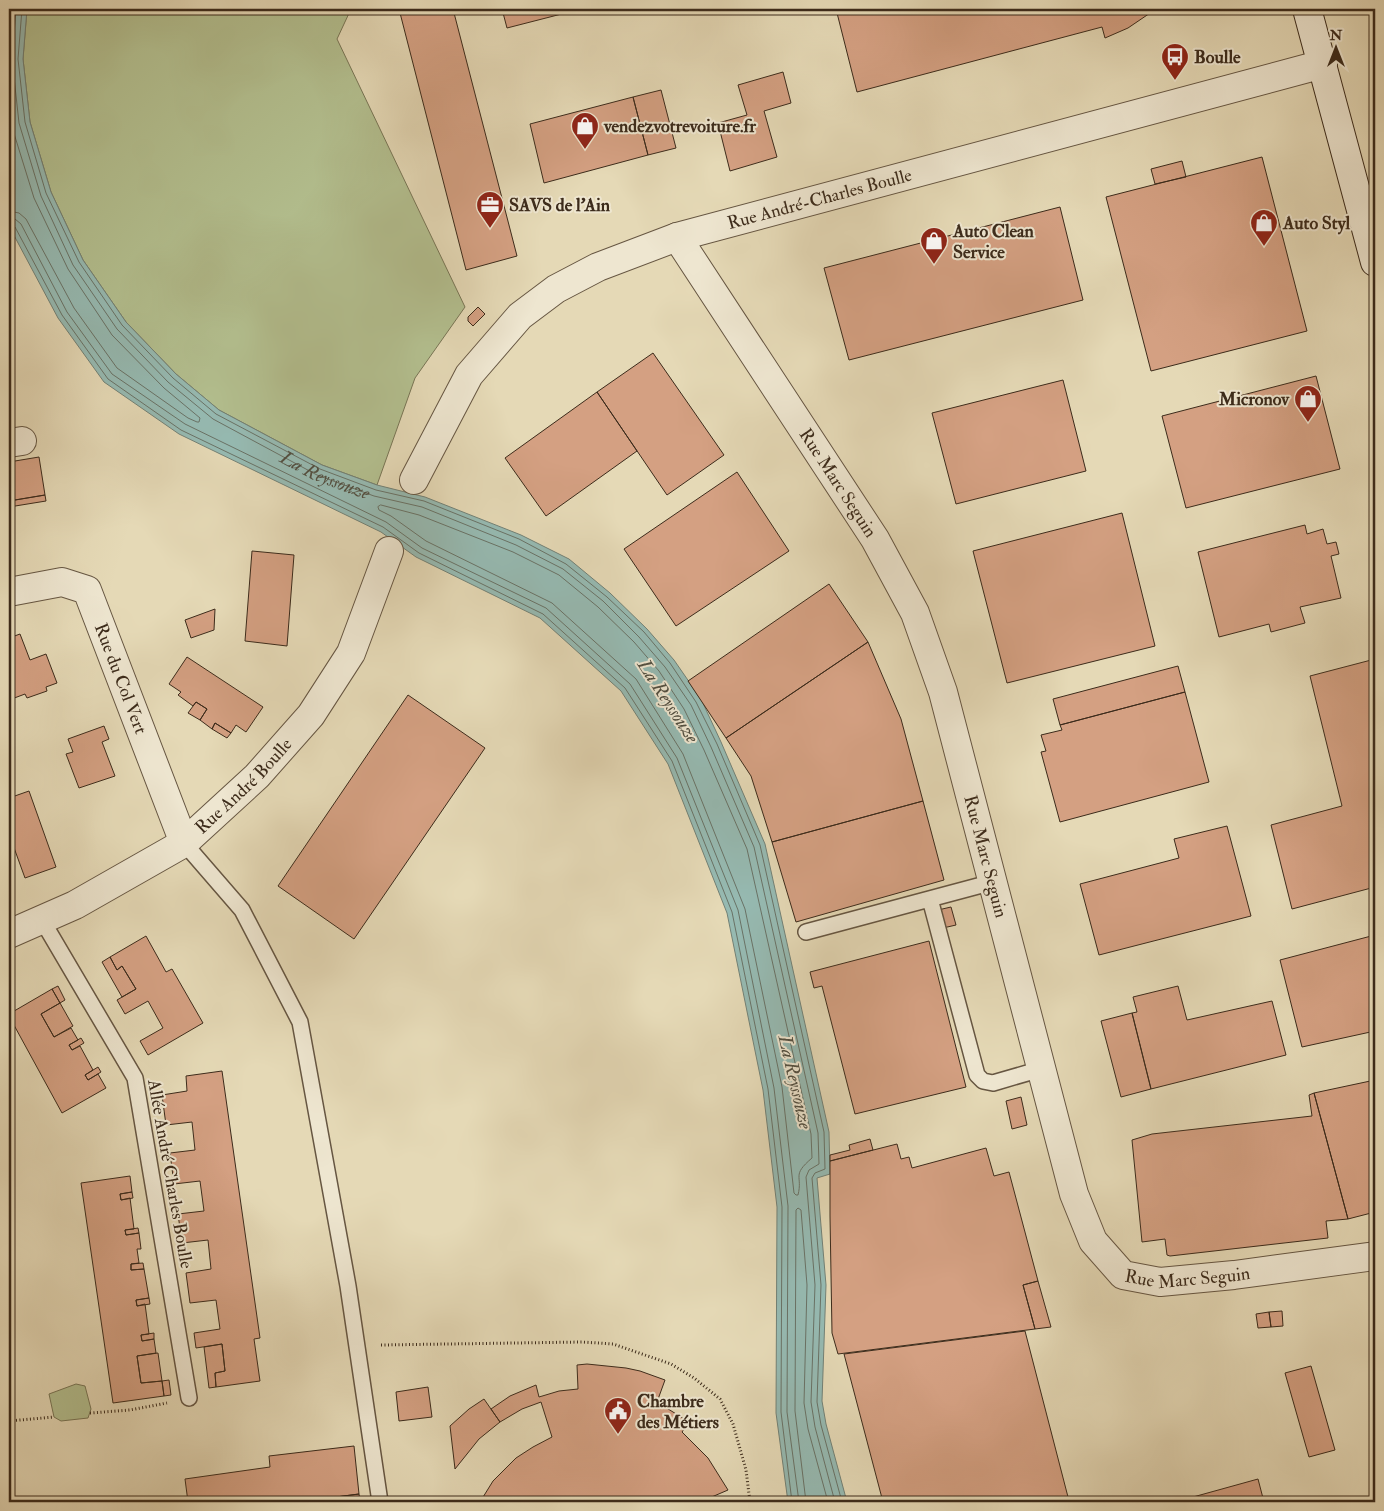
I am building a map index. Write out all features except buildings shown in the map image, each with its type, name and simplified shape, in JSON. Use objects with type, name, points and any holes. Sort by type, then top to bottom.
[{"type":"street","points":[[1307,9],[1375,262]]},
{"type":"street","name":"Rue André-Charles Boulle","points":[[414,480],[469,376],[520,316],[556,289],[598,267],[677,236],[1323,64]]},
{"type":"street","name":"Rue Marc Seguin","points":[[677,236],[875,539],[915,613],[943,692],[1074,1194],[1092,1241],[1123,1275],[1160,1282],[1234,1275],[1375,1256]]},
{"type":"street","name":"Rue André Boulle","points":[[9,934],[75,905],[184,843],[256,776],[311,715],[351,653],[389,551]]},
{"type":"street","name":"Rue du Col Vert","points":[[9,592],[62,582],[87,590],[184,843]]},
{"type":"lane","points":[[184,843],[242,910],[300,1022],[348,1286],[380,1502]]},
{"type":"lane","points":[[806,932],[992,882]]},
{"type":"lane","points":[[930,899],[977,1074],[983,1081],[993,1083],[1042,1069]]},
{"type":"lane","name":"Allée André Charles Boulle","points":[[42,920],[135,1078],[190,1398]]},
{"type":"path","points":[[357,1346],[582,1342],[613,1344],[671,1364],[694,1378],[720,1400],[733,1424],[746,1470],[750,1502]]},
{"type":"path","points":[[90,1413],[130,1410],[190,1398]]},
{"type":"path","points":[[9,1421],[54,1417]]},
{"type":"green space","points":[[27,9],[351,9],[337,39],[465,307],[415,378],[377,485],[322,465],[219,410],[176,374],[126,322],[83,260],[51,192],[30,122],[23,59]]},
{"type":"green space","points":[[76,1384],[85,1386],[91,1409],[88,1418],[61,1421],[54,1417],[49,1394]]},
{"type":"water","name":"La Reyssouze","points":[[9,9],[27,9],[23,59],[30,122],[51,192],[83,260],[126,322],[176,374],[219,410],[322,465],[377,485],[425,497],[521,535],[569,559],[610,593],[647,629],[674,660],[701,699],[765,844],[829,1132],[830,1174],[817,1178],[826,1285],[822,1401],[826,1424],[847,1502],[788,1502],[776,1413],[777,1207],[763,1090],[727,913],[668,764],[621,691],[540,618],[416,557],[381,532],[179,434],[104,382],[58,318],[9,226]]},
{"type":"place","name":"Boulle","points":[[1175,81]]},
{"type":"place","name":"vendezvotrevoiture.fr","points":[[585,150]]},
{"type":"place","name":"SAVS de l'Ain","points":[[490,229]]},
{"type":"place","name":"Auto Styl","points":[[1264,247]]},
{"type":"place","name":"Auto Clean Service","points":[[934,265]]},
{"type":"place","name":"Micronov","points":[[1308,423]]},
{"type":"place","name":"Chambre des Métiers","points":[[618,1435]]}]
